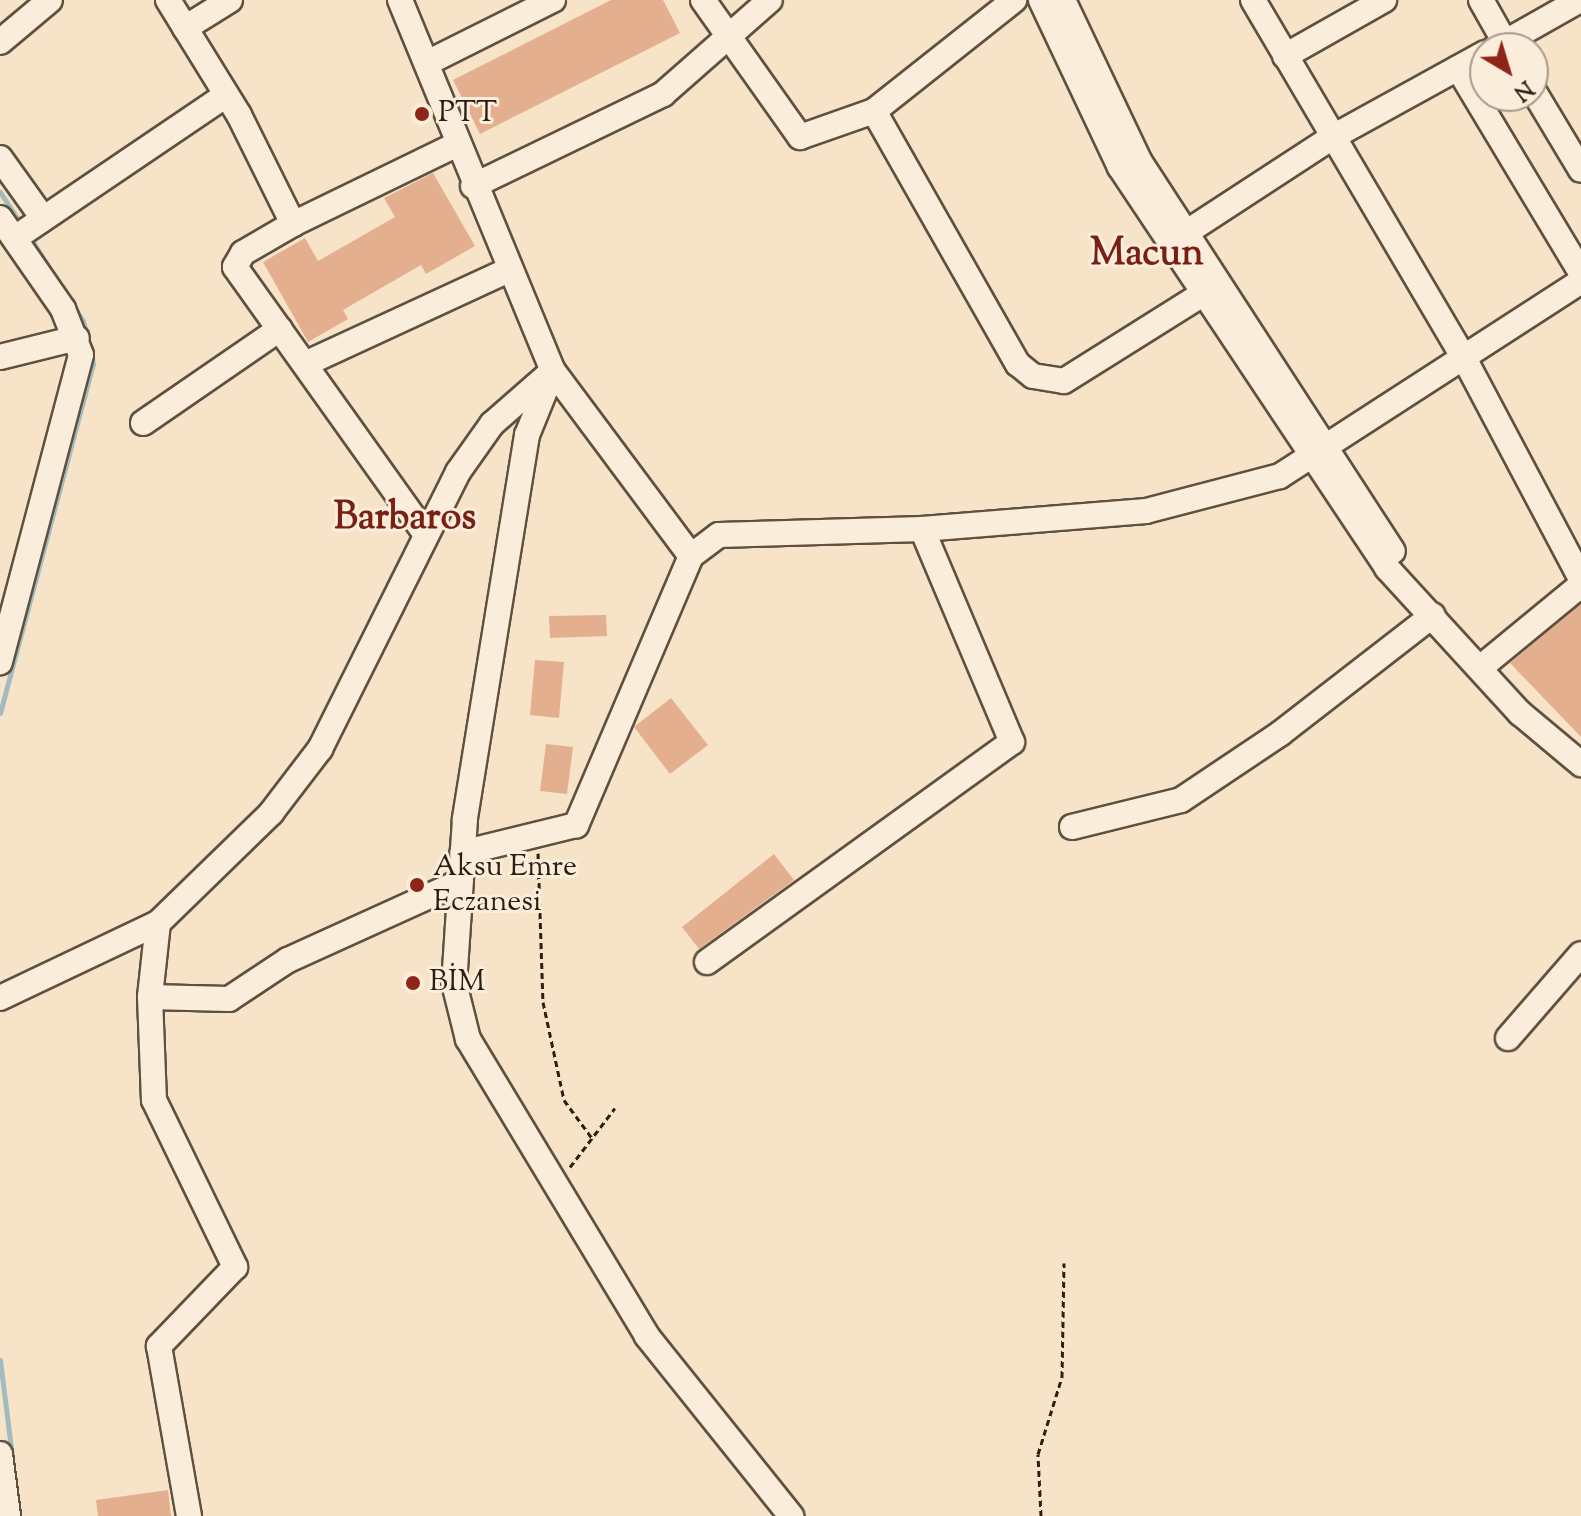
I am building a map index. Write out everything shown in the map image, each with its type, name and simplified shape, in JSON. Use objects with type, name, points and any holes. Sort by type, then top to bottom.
[{"type":"street","points":[[0,42],[50,0]]},
{"type":"street","points":[[168,0],[226,95],[293,224]]},
{"type":"street","points":[[185,28],[230,0]]},
{"type":"street","points":[[400,0],[473,186],[553,371],[691,556]]},
{"type":"street","points":[[427,63],[553,0]]},
{"type":"street","points":[[703,0],[800,137],[874,111],[1014,0]]},
{"type":"street","points":[[473,186],[663,94],[730,42],[770,0]]},
{"type":"street","points":[[1041,0],[1120,167],[1201,295],[1320,452]]},
{"type":"street","points":[[1063,0],[1140,162],[1187,232],[1387,568],[1480,668],[1581,764]]},
{"type":"street","points":[[1253,0],[1331,138],[1463,356],[1581,579]]},
{"type":"street","points":[[1285,56],[1384,0]]},
{"type":"street","points":[[1481,0],[1492,32]]},
{"type":"street","points":[[1525,32],[1580,0]]},
{"type":"street","points":[[1187,232],[1331,138],[1469,62]]},
{"type":"street","points":[[1458,68],[1581,273]]},
{"type":"street","points":[[29,229],[226,95]]},
{"type":"street","points":[[874,111],[1018,364],[1033,376],[1064,381],[1201,295]]},
{"type":"street","points":[[1546,112],[1581,170]]},
{"type":"street","points":[[424,532],[235,267],[243,253],[293,224],[458,144]]},
{"type":"street","points":[[0,158],[77,338],[81,355],[0,662]]},
{"type":"street","points":[[0,218],[29,229]]},
{"type":"street","points":[[305,364],[508,270]]},
{"type":"street","points":[[462,853],[576,825],[691,556],[719,535],[922,529],[1146,511],[1280,476],[1581,281]]},
{"type":"street","points":[[143,423],[280,329]]},
{"type":"street","points":[[0,357],[77,338]]},
{"type":"street","points":[[0,998],[158,923],[198,892],[320,749],[424,532],[492,424],[553,371]]},
{"type":"street","points":[[553,371],[527,435],[462,853],[454,983],[468,1039],[647,1336],[780,1513]]},
{"type":"street","points":[[707,962],[1012,742],[922,529]]},
{"type":"street","points":[[1480,668],[1581,585]]},
{"type":"street","points":[[1072,827],[1181,800],[1281,733],[1431,613]]},
{"type":"street","points":[[150,997],[229,999],[288,960],[460,882]]},
{"type":"street","points":[[158,923],[150,997],[154,1100],[235,1267],[159,1346],[189,1516]]},
{"type":"street","points":[[1508,1038],[1581,954]]},
{"type":"street","points":[[0,1454],[8,1516]]},
{"type":"path","points":[[538,835],[543,1002],[564,1100],[592,1138]]},
{"type":"path","points":[[555,1186],[615,1108]]},
{"type":"path","points":[[1041,1516],[1038,1454],[1062,1377],[1064,1263]]},
{"type":"building","points":[[611,0],[663,0],[680,33],[480,134],[453,80]]},
{"type":"building","points":[[433,173],[475,246],[426,274],[421,265],[343,310],[348,319],[308,342],[263,262],[305,238],[318,261],[395,217],[384,198]]},
{"type":"building","points":[[1581,604],[1581,737],[1510,663]]},
{"type":"building","points":[[606,615],[607,636],[550,638],[549,616]]},
{"type":"building","points":[[535,660],[564,662],[559,718],[530,715]]},
{"type":"building","points":[[671,698],[708,745],[670,774],[634,727]]},
{"type":"building","points":[[546,744],[573,747],[567,794],[540,791]]},
{"type":"building","points":[[774,854],[794,880],[699,949],[682,927]]},
{"type":"building","points":[[168,1490],[171,1516],[98,1516],[96,1500]]},
{"type":"waterway","points":[[0,192],[21,224]]},
{"type":"waterway","points":[[0,713],[93,364],[83,321],[29,236]]},
{"type":"waterway","points":[[0,1360],[12,1456]]},
{"type":"place","name":"PTT","points":[[422,114]]},
{"type":"place","name":"Aksu Emre Eczanesi","points":[[417,885]]},
{"type":"place","name":"BİM","points":[[413,983]]},
{"type":"district","name":"Macun","points":[[1147,256]]},
{"type":"district","name":"Barbaros","points":[[405,520]]}]
